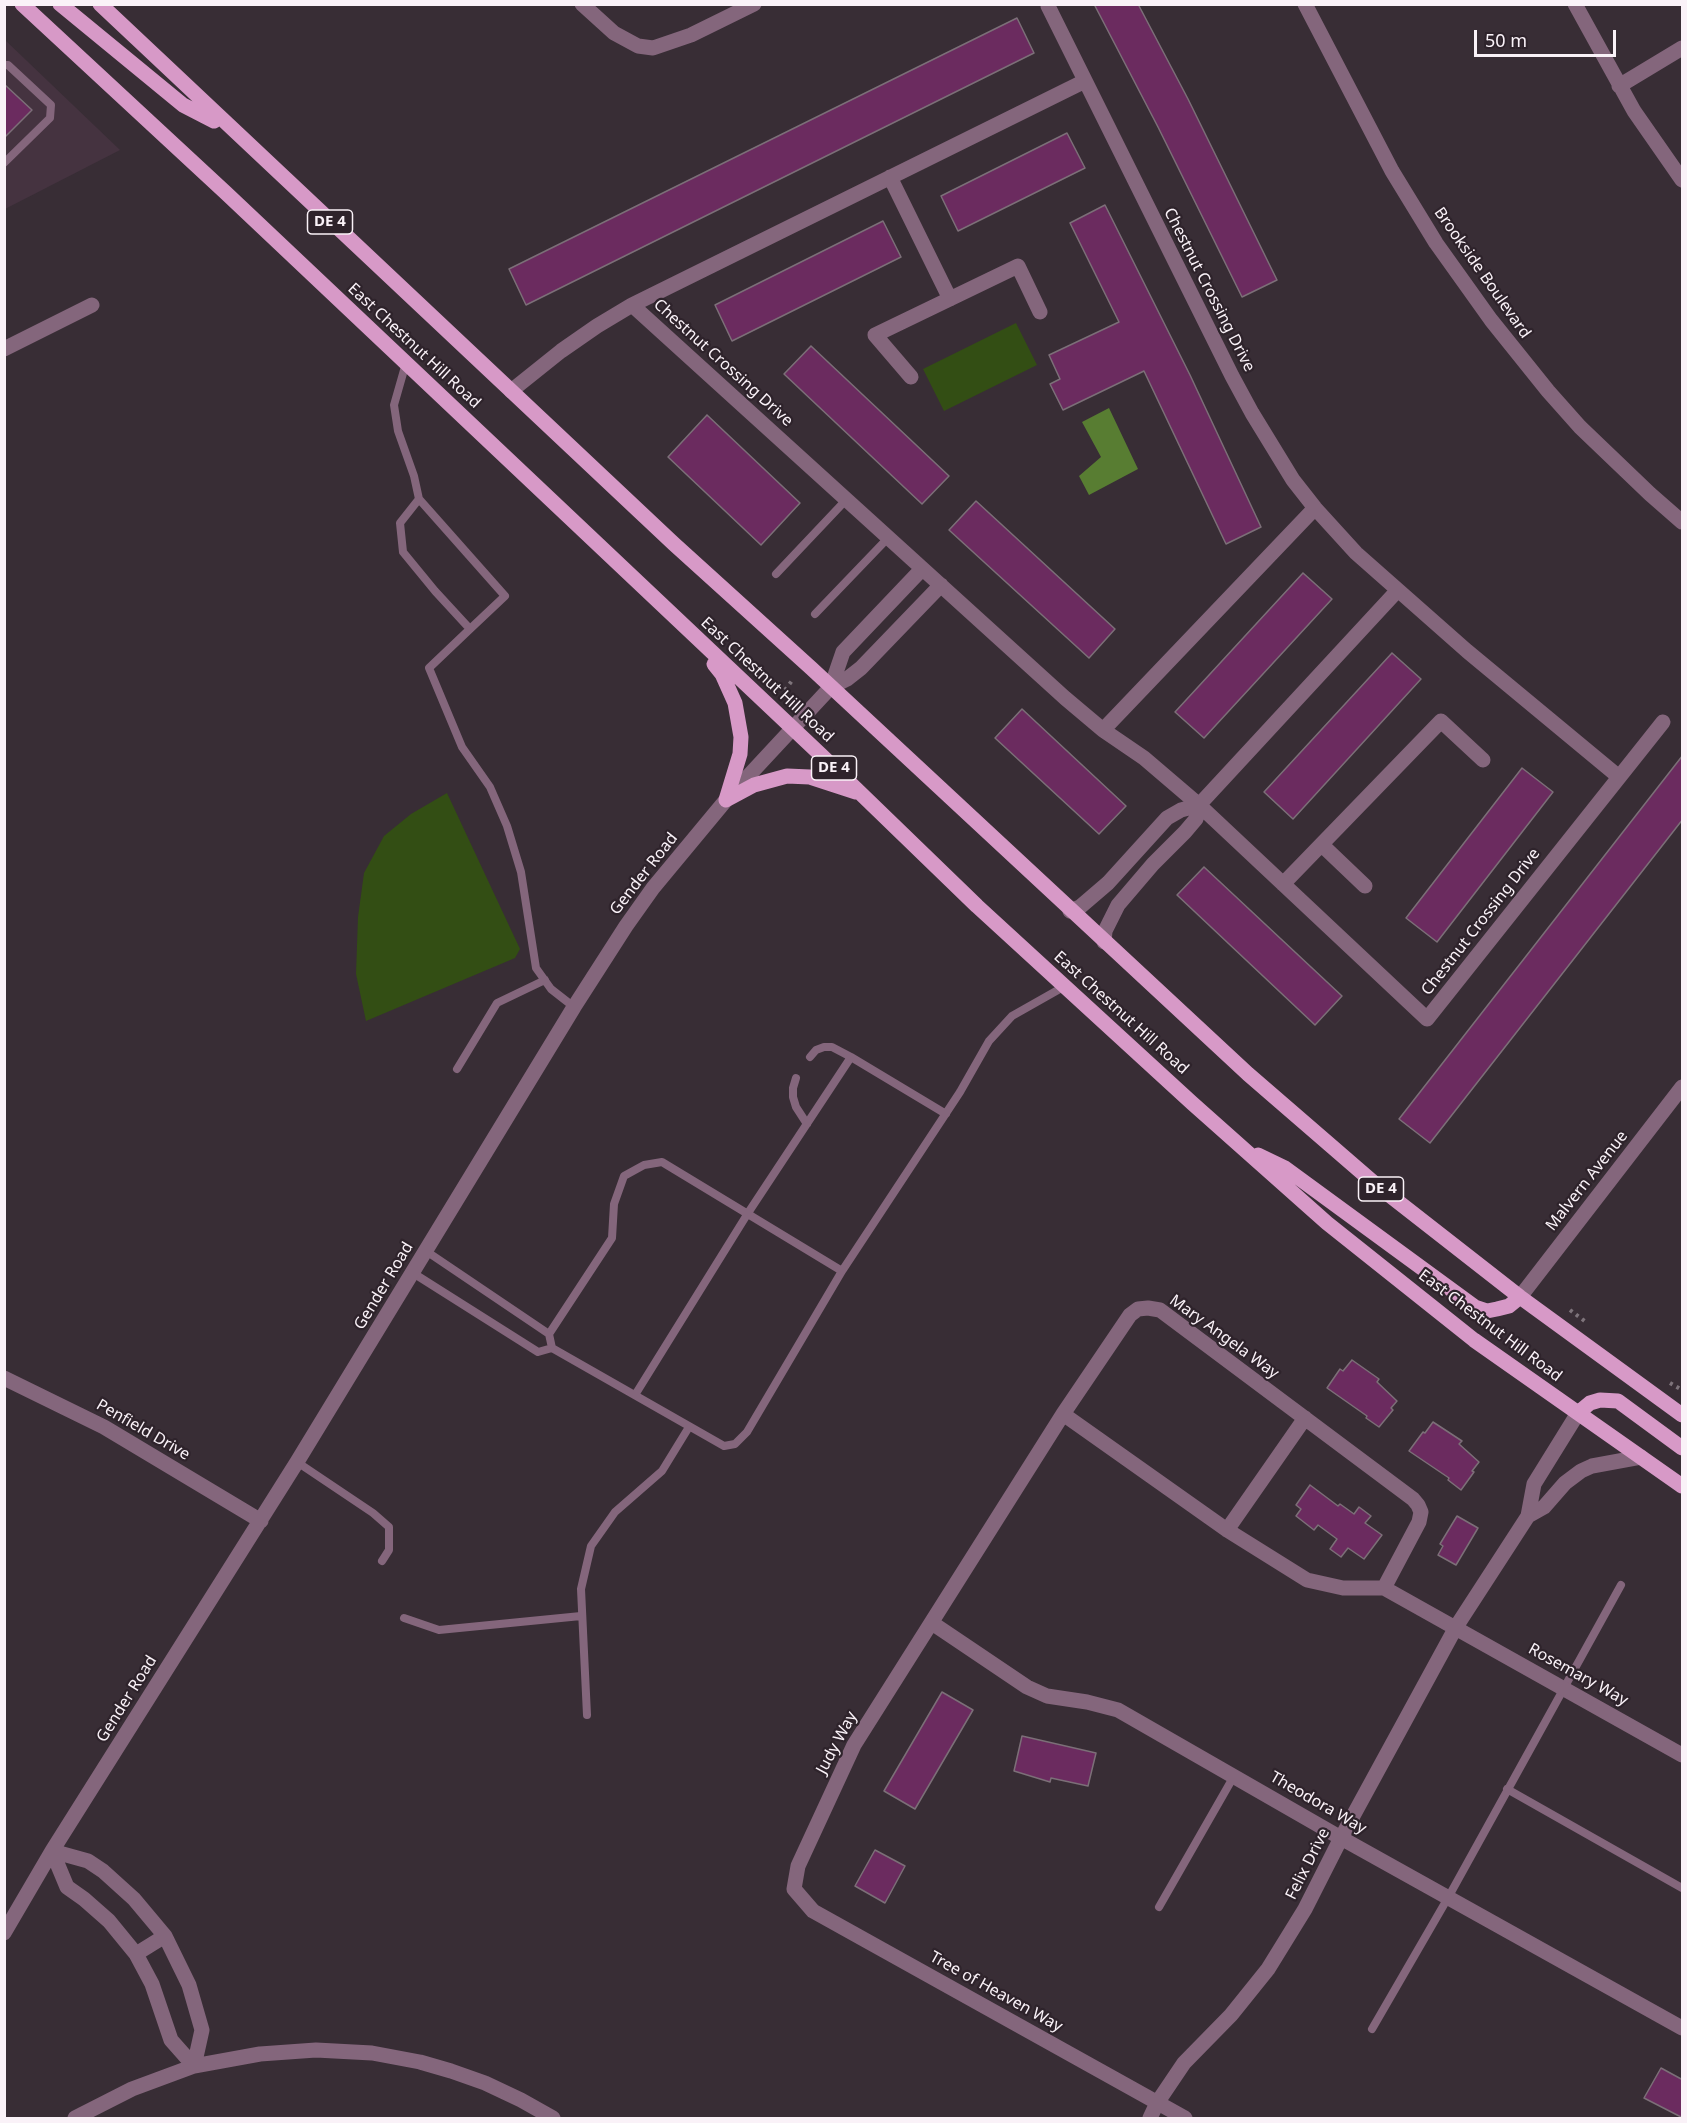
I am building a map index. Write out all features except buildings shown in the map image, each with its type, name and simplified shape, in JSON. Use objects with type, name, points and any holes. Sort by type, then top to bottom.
[{"type":"main road","name":"East Chestnut Hill Road","points":[[22,4],[406,363],[977,906],[1327,1223],[1466,1333],[1683,1486]]},
{"type":"main road","points":[[60,4],[183,105],[230,129]]},
{"type":"main road","name":"East Chestnut Hill Road","points":[[100,4],[230,129],[674,544],[1248,1074],[1374,1183],[1520,1297],[1683,1415]]},
{"type":"main road","points":[[688,631],[722,674],[735,703],[741,737],[740,754],[726,800]]},
{"type":"main road","points":[[726,800],[754,785],[787,776],[810,777],[860,793]]},
{"type":"main road","points":[[1240,1145],[1285,1168],[1475,1307],[1487,1311],[1497,1310],[1509,1306],[1520,1297]]},
{"type":"main road","points":[[1654,1395],[1683,1402]]},
{"type":"main road","points":[[1578,1413],[1590,1403],[1600,1400],[1618,1401],[1683,1448]]},
{"type":"street","points":[[582,4],[614,33],[638,46],[653,48],[691,35],[754,4]]},
{"type":"street","name":"Brookside Boulevard","points":[[1305,4],[1392,171],[1436,243],[1479,304],[1534,374],[1580,427],[1641,487],[1683,522]]},
{"type":"street","points":[[1575,4],[1618,86],[1664,156],[1683,180]]},
{"type":"street","name":"Chestnut Crossing Drive","points":[[1048,6],[1232,376],[1273,448],[1315,508],[1356,554],[1397,591],[1619,777]]},
{"type":"street","points":[[1618,86],[1683,48]]},
{"type":"street","name":"Chestnut Crossing Drive","points":[[511,391],[579,338],[632,304],[1085,81]]},
{"type":"street","points":[[890,177],[950,299]]},
{"type":"street","points":[[911,377],[875,335],[1018,266],[1040,312]]},
{"type":"street","points":[[4,349],[92,304]]},
{"type":"street","name":"Chestnut Crossing Drive","points":[[632,304],[922,569],[1103,730],[1144,758],[1199,805],[1427,1019],[1663,722]]},
{"type":"street","points":[[1103,730],[1315,508]]},
{"type":"street","points":[[831,687],[843,652],[922,569]]},
{"type":"street","points":[[831,687],[861,668],[941,585]]},
{"type":"street","points":[[1104,942],[1105,931],[1118,905],[1196,819],[1199,805],[1397,591]]},
{"type":"street","name":"Gender Road","points":[[4,1933],[52,1851],[261,1521],[613,944],[653,888],[726,800],[831,687]]},
{"type":"street","points":[[1283,884],[1442,721],[1483,760]]},
{"type":"street","points":[[1070,911],[1080,907],[1108,883],[1167,818],[1181,810],[1199,805]]},
{"type":"street","points":[[1322,845],[1365,886]]},
{"type":"street","name":"Malvern Avenue","points":[[1520,1297],[1683,1087]]},
{"type":"street","name":"Mary Angela Way","points":[[932,1623],[1063,1414],[1130,1315],[1138,1309],[1148,1308],[1160,1310],[1413,1499],[1421,1512],[1419,1522],[1384,1588]]},
{"type":"street","name":"Penfield Drive","points":[[4,1378],[104,1427],[261,1521]]},
{"type":"street","name":"Felix Drive","points":[[1150,2118],[1157,2103],[1184,2063],[1231,2015],[1268,1969],[1305,1909],[1455,1627],[1528,1516],[1534,1484],[1578,1413]]},
{"type":"street","points":[[1063,1414],[1227,1530],[1307,1580],[1343,1588],[1384,1588],[1455,1627]]},
{"type":"street","points":[[1227,1530],[1305,1418]]},
{"type":"street","name":"Felix Drive","points":[[1528,1516],[1544,1507],[1565,1483],[1581,1471],[1592,1466],[1641,1457]]},
{"type":"street","name":"Theodora Way","points":[[932,1623],[1026,1687],[1047,1696],[1087,1702],[1118,1710],[1341,1838],[1683,2028]]},
{"type":"street","name":"Judy Way","points":[[794,1889],[798,1866],[854,1745],[932,1623]]},
{"type":"street","name":"Rosemary Way","points":[[1455,1627],[1683,1755]]},
{"type":"street","points":[[52,1851],[88,1861],[102,1871],[134,1899],[165,1936],[189,1985],[202,2030],[194,2066]]},
{"type":"street","points":[[52,1851],[67,1887],[109,1921],[136,1954],[152,1984],[171,2040],[194,2066]]},
{"type":"street","name":"Tree of Heaven Way","points":[[794,1889],[813,1911],[1185,2118]]},
{"type":"street","points":[[136,1954],[165,1936]]},
{"type":"street","points":[[75,2118],[132,2089],[194,2066],[288,2051],[342,2050],[372,2053],[451,2070],[485,2083],[553,2118]]},
{"type":"lane","points":[[4,64],[8,65],[51,105],[50,118],[4,164]]},
{"type":"lane","points":[[406,363],[394,405],[398,431],[414,476],[419,499],[505,596],[429,668],[462,747],[490,787],[507,826],[521,872],[536,968],[551,990],[574,1007]]},
{"type":"lane","points":[[419,499],[400,523],[403,552],[470,629]]},
{"type":"lane","points":[[776,574],[846,500]]},
{"type":"lane","points":[[815,614],[888,537]]},
{"type":"lane","points":[[457,1069],[498,1003],[545,980]]},
{"type":"lane","points":[[413,1273],[538,1352],[552,1348],[724,1446],[735,1444],[747,1432],[842,1271],[946,1114],[989,1041],[1012,1016],[1065,986]]},
{"type":"lane","points":[[810,1057],[816,1050],[832,1047],[946,1114]]},
{"type":"lane","points":[[635,1395],[748,1213],[851,1058]]},
{"type":"lane","points":[[796,1078],[793,1097],[796,1107],[807,1124]]},
{"type":"lane","points":[[549,1334],[612,1238],[614,1204],[624,1176],[644,1165],[662,1162],[842,1271]]},
{"type":"lane","points":[[426,1251],[549,1334],[552,1348]]},
{"type":"lane","points":[[587,1716],[581,1589],[591,1546],[615,1512],[662,1471],[689,1427]]},
{"type":"lane","points":[[297,1462],[374,1513],[389,1527],[389,1550],[382,1561]]},
{"type":"lane","points":[[1372,2029],[1449,1896],[1621,1585]]},
{"type":"lane","points":[[404,1618],[439,1630],[581,1616]]},
{"type":"lane","points":[[1159,1907],[1234,1776]]},
{"type":"lane","points":[[1507,1789],[1683,1888]]},
{"type":"path","points":[[784,690],[794,678]]},
{"type":"shaded area","points":[[4,39],[120,150],[5,209],[4,209]]},
{"type":"shaded area","points":[[1016,323],[1037,365],[944,411],[923,369]]},
{"type":"shaded area","points":[[1109,408],[1138,469],[1089,495],[1079,476],[1101,457],[1082,422]]},
{"type":"shaded area","points":[[447,793],[520,949],[515,958],[366,1021],[356,974],[358,917],[364,873],[384,836],[411,814]]}]
